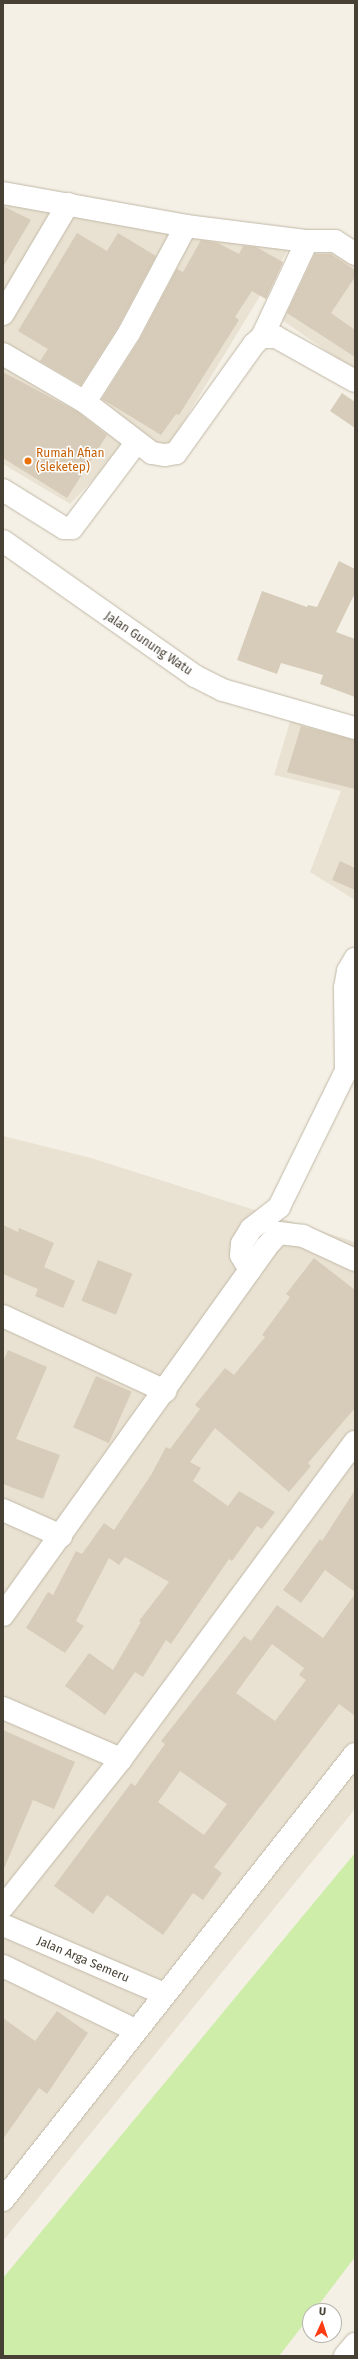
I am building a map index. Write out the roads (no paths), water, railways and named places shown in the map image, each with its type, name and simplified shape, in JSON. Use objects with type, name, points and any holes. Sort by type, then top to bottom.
[{"type":"street","points":[[3,193],[186,226],[307,241],[335,241],[355,254]]},
{"type":"street","points":[[3,314],[68,204]]},
{"type":"street","points":[[85,402],[129,333],[186,226]]},
{"type":"street","points":[[3,354],[85,402],[136,443],[152,453],[176,453],[254,344],[262,337],[307,241]]},
{"type":"street","points":[[262,337],[276,337],[355,382]]},
{"type":"street","points":[[3,490],[64,528],[72,528],[136,443]]},
{"type":"street","name":"Jalan Gunung Watu","points":[[3,541],[195,676],[223,690],[355,728]]},
{"type":"street","points":[[250,1270],[241,1255],[242,1244],[251,1229],[279,1207],[346,1071],[345,988],[348,971],[355,959]]},
{"type":"street","points":[[3,1615],[165,1391],[250,1270],[279,1233],[303,1236],[355,1260]]},
{"type":"street","points":[[3,1316],[165,1391]]},
{"type":"street","points":[[3,1906],[121,1759],[355,1442]]},
{"type":"street","points":[[3,1510],[61,1536]]},
{"type":"street","points":[[3,1708],[121,1759]]},
{"type":"street","points":[[3,2200],[135,2030],[355,1754]]},
{"type":"street","name":"Jalan Arga Semeru","points":[[3,1926],[164,1994]]},
{"type":"street","points":[[3,1966],[135,2030]]},
{"type":"street","points":[[345,2356],[355,2344]]},
{"type":"place","name":"Rumah Afian (sleketep)","points":[[28,461]]}]
